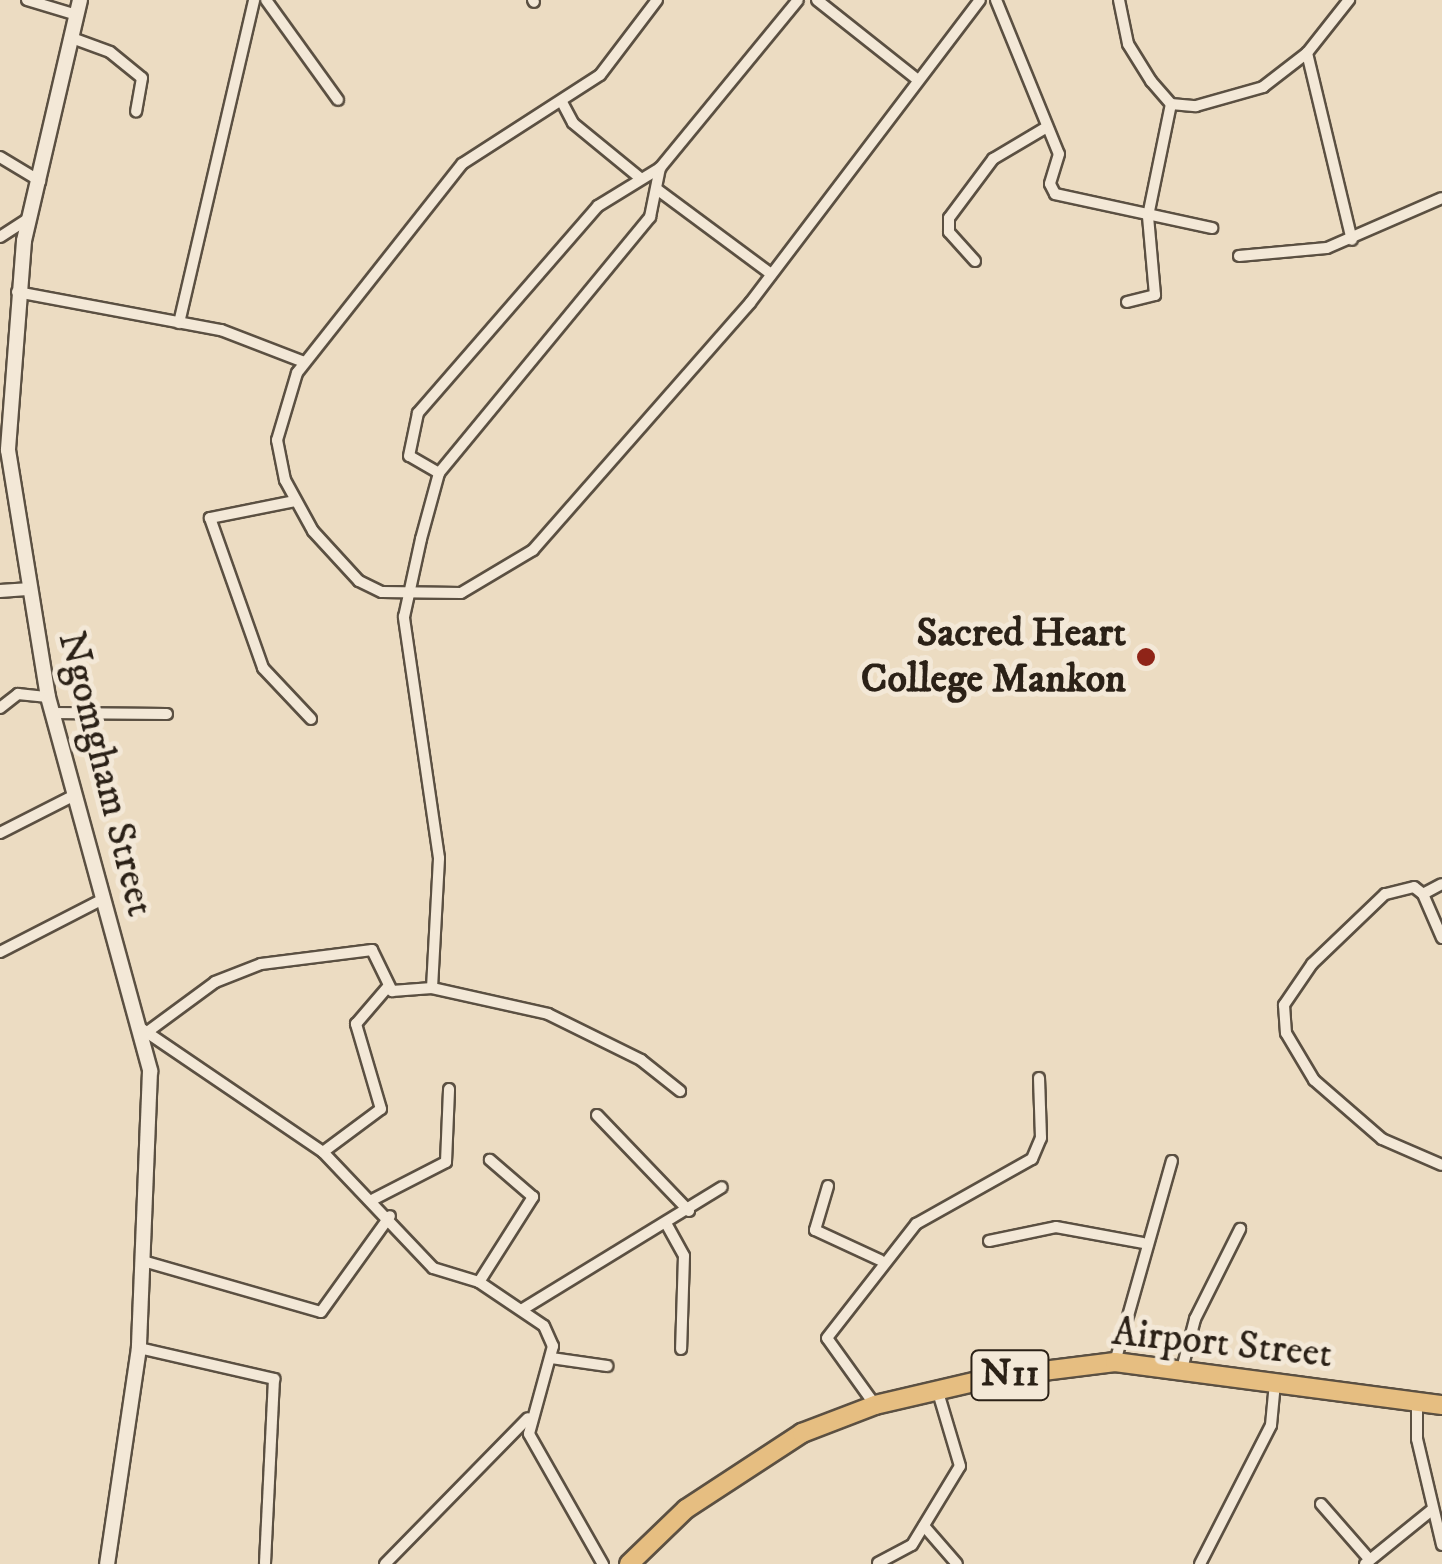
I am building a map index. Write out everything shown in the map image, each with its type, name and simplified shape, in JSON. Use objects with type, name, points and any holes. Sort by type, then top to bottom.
[{"type":"highway","name":"Airport Street","points":[[629,1564],[742,1468],[802,1432],[875,1405],[937,1389],[1115,1362],[1442,1405]]},
{"type":"main road","name":"Ngomgham Street","points":[[78,8],[24,240],[17,292],[8,450],[27,589],[70,797],[146,1029],[150,1071],[139,1348],[107,1564]]},
{"type":"street","points":[[27,0],[78,8]]},
{"type":"street","points":[[179,323],[254,0]]},
{"type":"street","points":[[266,0],[338,100]]},
{"type":"street","points":[[657,0],[600,74],[563,104],[462,164],[304,362],[277,440],[296,501],[334,560],[359,581],[407,594],[461,593],[534,550],[771,274],[980,0]]},
{"type":"street","points":[[440,473],[409,456],[418,413],[598,206],[639,177],[660,168],[798,0]]},
{"type":"street","points":[[817,0],[918,80]]},
{"type":"street","points":[[996,0],[1059,154],[1050,184],[1055,194],[1212,228]]},
{"type":"street","points":[[1119,0],[1128,44],[1170,104],[1148,216],[1154,295],[1128,302]]},
{"type":"street","points":[[1170,104],[1233,99],[1307,52],[1349,0]]},
{"type":"street","points":[[72,38],[110,52],[142,78],[136,112]]},
{"type":"street","points":[[1307,52],[1352,240]]},
{"type":"street","points":[[563,104],[573,123],[639,177]]},
{"type":"street","points":[[975,260],[948,232],[948,218],[993,159],[1047,126]]},
{"type":"street","points":[[0,158],[40,180]]},
{"type":"street","points":[[432,988],[439,858],[407,594],[440,473],[614,266],[650,217],[660,168]]},
{"type":"street","points":[[658,190],[771,274]]},
{"type":"street","points":[[1239,256],[1352,240],[1442,198]]},
{"type":"street","points":[[3,236],[29,218]]},
{"type":"street","points":[[3,236],[24,240]]},
{"type":"street","points":[[17,292],[179,323],[304,362]]},
{"type":"street","points":[[296,501],[210,518],[263,668],[311,719]]},
{"type":"street","points":[[0,591],[27,589]]},
{"type":"street","points":[[0,708],[18,694],[50,705],[166,714]]},
{"type":"street","points":[[0,832],[70,797]]},
{"type":"street","points":[[1423,894],[1442,884]]},
{"type":"street","points":[[1442,938],[1423,894],[1414,887],[1385,894],[1346,928],[1284,1005],[1286,1034],[1314,1080],[1382,1139],[1442,1164]]},
{"type":"street","points":[[0,952],[101,900]]},
{"type":"street","points":[[388,988],[372,950],[298,956],[216,982],[146,1029],[323,1152],[374,1199],[434,1268],[479,1282],[524,1309],[550,1334],[551,1358],[529,1417],[528,1434],[604,1564]]},
{"type":"street","points":[[323,1152],[381,1109],[356,1024],[388,988],[432,988],[548,1014],[640,1060],[680,1091]]},
{"type":"street","points":[[875,1405],[826,1343],[880,1260],[945,1203],[999,1184],[1032,1159],[1041,1138],[1039,1078]]},
{"type":"street","points":[[374,1199],[446,1162],[449,1089]]},
{"type":"street","points":[[597,1114],[689,1211]]},
{"type":"street","points":[[479,1282],[533,1197],[490,1160]]},
{"type":"street","points":[[1115,1362],[1143,1242],[1172,1161]]},
{"type":"street","points":[[828,1186],[816,1230],[880,1260]]},
{"type":"street","points":[[524,1309],[668,1225],[722,1188]]},
{"type":"street","points":[[143,1261],[321,1312],[390,1216]]},
{"type":"street","points":[[668,1225],[684,1256],[681,1349]]},
{"type":"street","points":[[988,1241],[1056,1227],[1143,1242]]},
{"type":"street","points":[[1182,1369],[1195,1319],[1240,1229]]},
{"type":"street","points":[[139,1348],[274,1379],[265,1564]]},
{"type":"street","points":[[551,1358],[608,1366]]},
{"type":"street","points":[[1200,1564],[1271,1426],[1275,1383]]},
{"type":"street","points":[[878,1563],[904,1551],[924,1526],[962,1460],[937,1389]]},
{"type":"street","points":[[1416,1401],[1442,1545]]},
{"type":"street","points":[[385,1564],[529,1417]]},
{"type":"street","points":[[1321,1504],[1367,1562],[1433,1509]]},
{"type":"street","points":[[924,1526],[956,1564]]},
{"type":"place","name":"Sacred Heart College Mankon","points":[[1146,657]]}]
